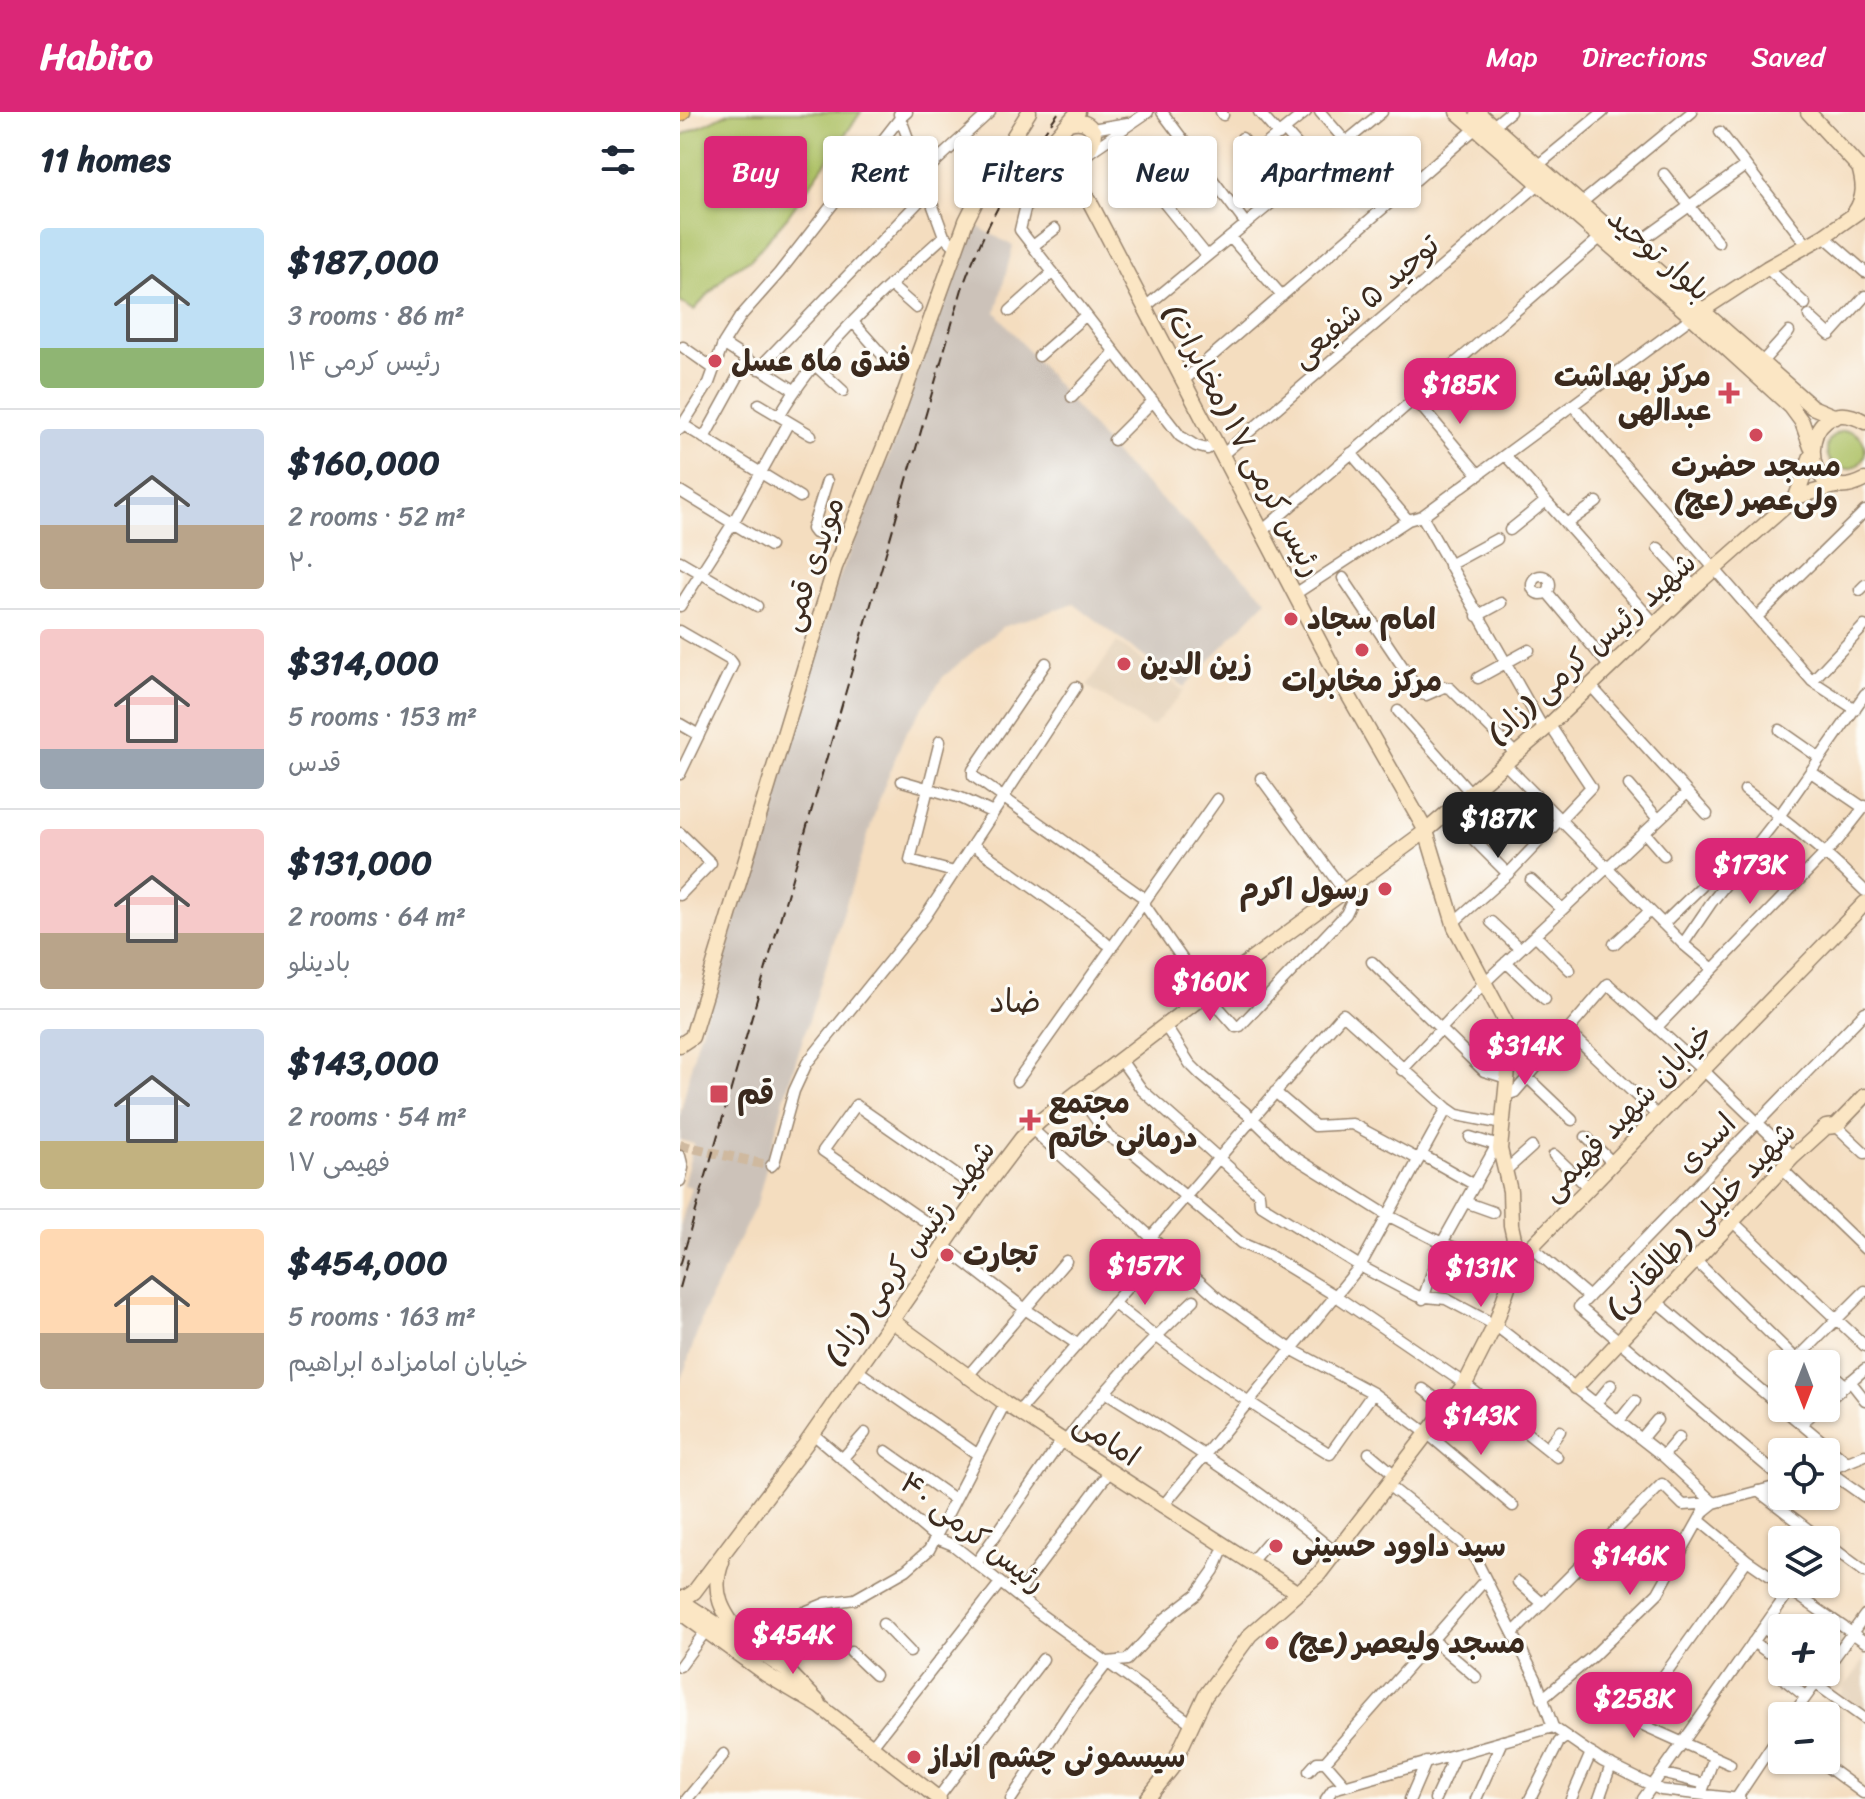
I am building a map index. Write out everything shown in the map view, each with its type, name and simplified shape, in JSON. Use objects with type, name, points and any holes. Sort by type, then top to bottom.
[{"type":"street","points":[[938,159],[990,112]]},
{"type":"street","name":"مویدی قمی","points":[[680,1045],[692,1037],[741,870],[846,538],[894,422],[956,247],[988,177],[1029,112]]},
{"type":"street","points":[[1112,136],[1148,112]]},
{"type":"street","points":[[1162,112],[1246,224]]},
{"type":"street","points":[[1259,112],[1284,136]]},
{"type":"street","points":[[1278,136],[1306,112]]},
{"type":"street","points":[[1320,112],[1341,136]]},
{"type":"street","points":[[1353,136],[1382,112]]},
{"type":"street","name":"بلوار توحید","points":[[1457,112],[1601,237],[1812,407],[1836,417]]},
{"type":"street","name":"بلوار توحید","points":[[1477,112],[1631,248],[1791,407],[1802,422],[1813,464],[1823,477],[1839,485]]},
{"type":"street","points":[[1493,126],[1510,112]]},
{"type":"street","points":[[1537,166],[1603,112]]},
{"type":"street","points":[[1580,204],[1692,112]]},
{"type":"street","points":[[1295,594],[1408,520],[1422,516],[1697,314],[1859,213],[1863,197],[1863,169],[1812,113]]},
{"type":"street","points":[[902,114],[909,136]]},
{"type":"street","points":[[800,497],[681,426],[697,404],[723,344],[740,317],[779,273],[902,114]]},
{"type":"street","points":[[1057,136],[1073,117],[1092,129],[1130,123]]},
{"type":"street","points":[[1183,381],[1476,128]]},
{"type":"street","points":[[1092,129],[1092,143]]},
{"type":"street","points":[[1720,132],[1807,245]]},
{"type":"street","points":[[1631,248],[1745,166]]},
{"type":"street","points":[[1664,174],[1718,242]]},
{"type":"street","name":"توحید ۵ شفیعی","points":[[1219,449],[1539,184]]},
{"type":"street","name":"رئیس کرمی ۱۷ (مخابرات)","points":[[1092,207],[1338,677],[1426,831],[1465,949],[1508,1027],[1511,1040],[1503,1124],[1498,1143],[1510,1191],[1511,1225],[1516,1248],[1514,1269]]},
{"type":"street","points":[[758,369],[913,208]]},
{"type":"street","points":[[934,208],[944,236],[956,247]]},
{"type":"street","points":[[1026,208],[1020,230],[1180,436],[1207,449],[1219,449]]},
{"type":"street","points":[[1168,208],[1207,256]]},
{"type":"street","points":[[1144,308],[1265,208]]},
{"type":"street","points":[[1033,246],[1055,229]]},
{"type":"street","points":[[779,416],[794,390],[853,322],[944,236]]},
{"type":"street","points":[[1824,236],[1865,272]]},
{"type":"street","points":[[1230,237],[1282,296]]},
{"type":"street","points":[[1262,531],[1601,237]]},
{"type":"street","points":[[1767,268],[1805,304]]},
{"type":"street","points":[[1010,311],[1053,272]]},
{"type":"street","points":[[890,285],[916,308]]},
{"type":"street","points":[[1809,316],[1830,335],[1865,296]]},
{"type":"street","points":[[1039,356],[1086,315]]},
{"type":"street","points":[[853,322],[885,358]]},
{"type":"street","points":[[1761,363],[1789,332]]},
{"type":"street","points":[[723,344],[794,390]]},
{"type":"street","points":[[683,347],[714,369]]},
{"type":"street","points":[[1072,397],[1115,352]]},
{"type":"street","points":[[704,438],[747,360]]},
{"type":"street","points":[[816,366],[843,391]]},
{"type":"street","points":[[1415,399],[1479,475]]},
{"type":"street","points":[[1114,440],[1153,401]]},
{"type":"street","points":[[759,404],[811,435]]},
{"type":"street","points":[[1573,406],[1812,681],[1855,709]]},
{"type":"street","points":[[1796,497],[1816,432],[1836,417],[1864,419]]},
{"type":"street","points":[[680,606],[733,523],[789,422]]},
{"type":"street","points":[[1351,453],[1408,520]]},
{"type":"street","points":[[1506,456],[1656,625]]},
{"type":"street","points":[[827,481],[812,529],[815,533],[846,538]]},
{"type":"street","points":[[1796,497],[1839,485],[1864,483]]},
{"type":"street","points":[[680,491],[770,546]]},
{"type":"street","name":"شهید رئیس کرمی (زاد)","points":[[680,1599],[694,1592],[813,1434],[981,1192],[1032,1129],[1206,993],[1448,814],[1796,497]]},
{"type":"street","points":[[1510,530],[1546,501]]},
{"type":"street","points":[[1566,524],[1597,502]]},
{"type":"street","points":[[1757,617],[1865,511]]},
{"type":"street","points":[[1422,516],[1505,664],[1546,727],[1591,787],[1508,874],[1454,922]]},
{"type":"street","points":[[1449,565],[1497,539]]},
{"type":"street","points":[[1658,548],[1694,587]]},
{"type":"street","points":[[680,561],[757,606]]},
{"type":"street","points":[[1343,578],[1421,694],[1450,688],[1561,819],[1683,944],[1713,969]]},
{"type":"street","points":[[1547,592],[1609,666]]},
{"type":"street","points":[[1477,616],[1501,603]]},
{"type":"street","points":[[1812,681],[1864,626]]},
{"type":"street","points":[[680,631],[733,664],[680,774]]},
{"type":"street","points":[[1478,678],[1529,650]]},
{"type":"street","points":[[1046,663],[973,770],[973,776],[1142,900],[1206,993],[1236,1027],[1346,914],[1352,901],[1261,778]]},
{"type":"street","points":[[1590,685],[1707,814]]},
{"type":"street","points":[[772,1164],[794,1091],[807,1063],[925,917],[1076,687]]},
{"type":"street","points":[[1683,944],[1780,815],[1865,694]]},
{"type":"street","points":[[1398,711],[1470,792]]},
{"type":"street","points":[[680,724],[699,735]]},
{"type":"street","points":[[1780,730],[1820,758]]},
{"type":"street","points":[[940,741],[910,860],[954,872]]},
{"type":"street","points":[[1657,1027],[1827,852],[1864,807],[1811,772]]},
{"type":"street","points":[[902,781],[961,798],[993,813]]},
{"type":"street","points":[[1629,785],[1658,819]]},
{"type":"street","points":[[1745,790],[1827,852],[1865,891]]},
{"type":"street","points":[[1402,1070],[1485,982],[1687,793]]},
{"type":"street","points":[[1017,1081],[1142,900],[1217,799]]},
{"type":"street","points":[[1448,814],[1508,874]]},
{"type":"street","points":[[1644,832],[1664,855]]},
{"type":"street","points":[[680,895],[711,863],[682,839]]},
{"type":"street","points":[[973,845],[1106,943]]},
{"type":"street","points":[[1707,845],[1738,868]]},
{"type":"street","points":[[1531,880],[1562,909]]},
{"type":"street","points":[[1663,924],[1702,886]]},
{"type":"street","name":"خیابان شهید فهیمی","points":[[1147,1799],[1171,1769],[1205,1696],[1250,1635],[1319,1574],[1465,1384],[1495,1325],[1514,1269],[1531,1247],[1865,903]]},
{"type":"street","points":[[1614,944],[1650,911]]},
{"type":"street","points":[[1491,922],[1520,949]]},
{"type":"street","points":[[1535,935],[1570,970]]},
{"type":"street","points":[[1372,962],[1484,1071],[1507,1078]]},
{"type":"street","points":[[1506,962],[1545,999]]},
{"type":"street","points":[[1506,1095],[1515,1092],[1528,1078],[1608,984],[1703,1069],[1793,1157]]},
{"type":"street","name":"اسدی","points":[[1619,1341],[1579,1307],[1865,1012]]},
{"type":"street","points":[[1150,1238],[1343,1014],[1402,1070],[1457,1115],[1503,1124]]},
{"type":"street","points":[[1166,1027],[1190,1064],[1288,1153],[1387,1215],[1442,1243],[1514,1269]]},
{"type":"street","points":[[1568,1031],[1658,1116]]},
{"type":"street","points":[[1121,1060],[1142,1090],[1259,1194],[1260,1204],[1360,1266],[1423,1299],[1446,1299],[1495,1325],[1663,1456],[1714,1503]]},
{"type":"street","points":[[1528,1078],[1572,1120]]},
{"type":"street","points":[[1076,1092],[1109,1137],[1129,1149],[1241,1243],[1269,1255],[1336,1296],[1465,1384],[1557,1457]]},
{"type":"street","points":[[1275,1092],[1315,1126],[1352,1124],[1414,1157],[1422,1155],[1475,1185]]},
{"type":"street","name":"شهید خلیلی (طالقانی)","points":[[1576,1387],[1793,1157],[1826,1127],[1836,1126],[1865,1096]]},
{"type":"street","points":[[981,1192],[856,1105],[823,1151],[947,1242],[1025,1309],[1077,1344]]},
{"type":"street","points":[[1162,1507],[1360,1266],[1447,1108]]},
{"type":"street","points":[[1836,1126],[1865,1153]]},
{"type":"street","points":[[1032,1129],[1219,1299],[1291,1349],[1373,1393],[1428,1434],[1513,1506]]},
{"type":"street","points":[[1423,1299],[1442,1243],[1498,1143],[1470,1137]]},
{"type":"street","points":[[1586,1137],[1613,1163]]},
{"type":"street","points":[[1504,1172],[1532,1147]]},
{"type":"street","points":[[1554,1155],[1589,1188]]},
{"type":"street","points":[[680,1156],[683,1168],[680,1181]]},
{"type":"street","points":[[1782,1169],[1865,1249]]},
{"type":"street","points":[[1465,1202],[1493,1212]]},
{"type":"street","points":[[1732,1221],[1865,1346]]},
{"type":"street","points":[[1531,1247],[1589,1297]]},
{"type":"street","points":[[1019,1411],[1161,1249]]},
{"type":"street","points":[[1695,1260],[1783,1350]]},
{"type":"street","points":[[966,1378],[1066,1261]]},
{"type":"street","points":[[1806,1350],[1865,1291]]},
{"type":"street","points":[[977,1562],[1085,1415],[1155,1336],[1194,1300]]},
{"type":"street","points":[[1656,1301],[1768,1396]]},
{"type":"street","points":[[1113,1303],[1247,1403],[1330,1454],[1373,1393]]},
{"type":"street","name":"امامی","points":[[891,1320],[966,1378],[1298,1593]]},
{"type":"street","points":[[1619,1341],[1768,1470]]},
{"type":"street","points":[[1840,1389],[1865,1369]]},
{"type":"street","points":[[857,1370],[977,1454]]},
{"type":"street","points":[[1840,1378],[1865,1400]]},
{"type":"street","points":[[1596,1403],[1611,1385]]},
{"type":"street","points":[[1423,1389],[1448,1408]]},
{"type":"street","points":[[1107,1393],[1204,1453],[1294,1518],[1335,1552]]},
{"type":"street","points":[[1619,1421],[1635,1401]]},
{"type":"street","points":[[759,1651],[785,1620],[826,1603],[855,1599],[906,1570],[929,1550],[1005,1403]]},
{"type":"street","points":[[1641,1439],[1657,1420]]},
{"type":"street","points":[[1799,1422],[1847,1462]]},
{"type":"street","points":[[1547,1449],[1560,1431]]},
{"type":"street","points":[[842,1459],[865,1433]]},
{"type":"street","name":"رئیس کرمی ۴۰","points":[[813,1434],[936,1538],[953,1545],[977,1562],[1000,1583],[1191,1723]]},
{"type":"street","points":[[1663,1456],[1679,1437]]},
{"type":"street","points":[[886,1451],[954,1499]]},
{"type":"street","points":[[1369,1453],[1392,1480],[1469,1551],[1536,1679],[1553,1727],[1591,1753],[1651,1786],[1675,1793],[1703,1789]]},
{"type":"street","points":[[1840,1465],[1865,1455]]},
{"type":"street","points":[[1017,1595],[1110,1471]]},
{"type":"street","points":[[1840,1479],[1865,1497]]},
{"type":"street","points":[[1513,1633],[1662,1484],[1683,1505],[1714,1503],[1768,1487]]},
{"type":"street","points":[[1758,1491],[1804,1526]]},
{"type":"street","points":[[1542,1699],[1593,1656],[1658,1593],[1704,1511],[1714,1503]]},
{"type":"street","points":[[1700,1521],[1768,1575]]},
{"type":"street","points":[[1250,1563],[1267,1543]]},
{"type":"street","points":[[1011,1799],[1073,1707],[1108,1662],[1127,1660],[1156,1628],[1197,1594],[1214,1570],[1224,1547]]},
{"type":"street","points":[[726,1550],[717,1574],[719,1602],[724,1613],[776,1669],[773,1674],[767,1675]]},
{"type":"street","points":[[1840,1553],[1865,1572]]},
{"type":"street","points":[[1632,1720],[1747,1560]]},
{"type":"street","points":[[1309,1771],[1317,1762],[1325,1762],[1485,1580]]},
{"type":"street","points":[[1518,1582],[1542,1603]]},
{"type":"street","points":[[872,1746],[1000,1583]]},
{"type":"street","points":[[1643,1799],[1784,1598]]},
{"type":"street","points":[[1802,1598],[1865,1642]]},
{"type":"street","points":[[680,1599],[759,1651],[807,1689],[821,1707]]},
{"type":"street","points":[[680,1612],[767,1675],[821,1707],[938,1798],[1043,1659]]},
{"type":"street","points":[[1840,1649],[1865,1615]]},
{"type":"street","points":[[785,1620],[805,1636]]},
{"type":"street","points":[[883,1624],[910,1652]]},
{"type":"street","points":[[1763,1628],[1768,1631]]},
{"type":"street","points":[[680,1665],[705,1632]]},
{"type":"street","points":[[1432,1639],[1476,1677]]},
{"type":"street","points":[[1753,1642],[1767,1652]]},
{"type":"street","points":[[851,1652],[875,1675]]},
{"type":"street","points":[[1792,1686],[1806,1697]]},
{"type":"street","points":[[1802,1702],[1813,1686]]},
{"type":"street","points":[[1819,1686],[1865,1719]]},
{"type":"street","points":[[1601,1703],[1730,1764]]},
{"type":"street","points":[[1326,1799],[1333,1789],[1345,1785],[1553,1727]]},
{"type":"street","points":[[1530,1799],[1559,1742],[1566,1737]]},
{"type":"street","points":[[1476,1799],[1502,1741]]},
{"type":"street","points":[[1661,1773],[1737,1799],[1768,1752]]},
{"type":"street","points":[[1571,1799],[1591,1753]]},
{"type":"street","points":[[687,1799],[724,1754]]},
{"type":"street","points":[[1435,1799],[1455,1755]]},
{"type":"street","points":[[1703,1789],[1714,1757]]},
{"type":"street","points":[[1325,1762],[1345,1785]]},
{"type":"street","points":[[1410,1799],[1426,1762]]},
{"type":"street","points":[[1599,1799],[1611,1765]]},
{"type":"street","points":[[1159,1799],[1171,1769]]},
{"type":"street","points":[[1837,1774],[1863,1793]]},
{"type":"shaded area","points":[[1360,208],[1373,208],[1366,214]]},
{"type":"shaded area","points":[[971,223],[1013,246],[996,312],[1118,458],[1267,600],[1184,687],[1074,604],[1002,627],[943,677],[904,736],[881,794],[785,1095],[757,1203],[705,1309],[680,1384],[680,1227],[691,1187],[683,1185],[694,1144],[680,1140],[680,1115],[695,1050],[750,873],[794,712],[835,588],[895,440],[948,276]]},
{"type":"shaded area","name":"زین الدین","points":[[1117,642],[1184,691],[1154,725],[1150,726],[1087,686]]},
{"type":"shaded area","points":[[1865,1659],[1865,1714],[1839,1695]]},
{"type":"green space","points":[[731,112],[861,112],[844,136],[823,136],[823,166],[807,189],[807,136],[704,136],[704,208],[794,208],[751,259],[729,272],[694,310],[680,302],[680,136]]},
{"type":"green space","points":[[1846,431],[1860,436],[1865,450],[1860,464],[1846,469],[1832,464],[1827,450],[1832,436]]},
{"type":"tunnel","points":[[680,1145],[771,1166]]},
{"type":"railway","points":[[680,1266],[962,289],[1004,197],[1059,112]]},
{"type":"railway","points":[[680,1288],[689,1255]]},
{"type":"place","name":"فندق ماه عسل","points":[[715,361]]},
{"type":"place","name":"مرکز بهداشت عبدالهی","points":[[1729,393]]},
{"type":"place","name":"مسجد حضرت ولی‌عصر (عج)","points":[[1756,435]]},
{"type":"place","name":"امام سجاد","points":[[1291,619]]},
{"type":"place","name":"مرکز مخابرات","points":[[1362,650]]},
{"type":"place","name":"زین الدین","points":[[1124,664]]},
{"type":"place","name":"رسول اکرم","points":[[1385,889]]},
{"type":"place","name":"قم","points":[[719,1094]]},
{"type":"place","name":"مجتمع درمانی خاتم","points":[[1030,1120]]},
{"type":"place","name":"تجارت","points":[[947,1255]]},
{"type":"place","name":"سید داوود حسینی","points":[[1276,1546]]},
{"type":"place","name":"مسجد ولیعصر (عج)","points":[[1272,1643]]},
{"type":"place","name":"سیسمونی چشم انداز","points":[[914,1757]]},
{"type":"district","name":"ضاد","points":[[1015,1001]]}]
